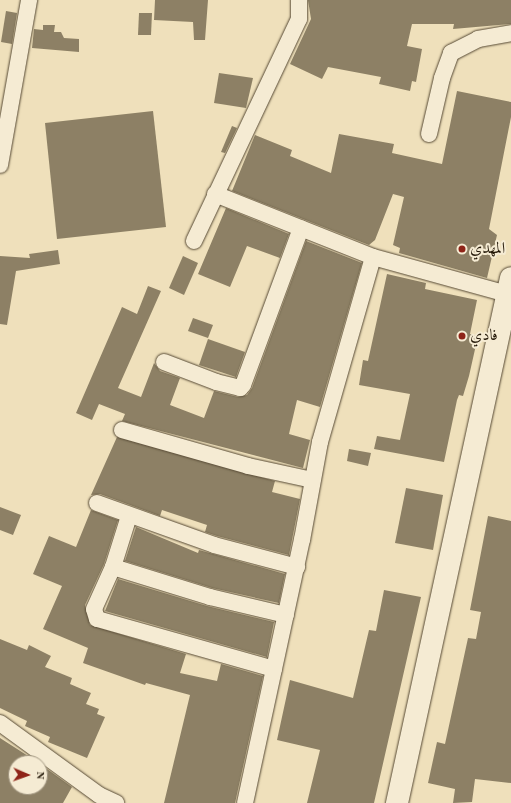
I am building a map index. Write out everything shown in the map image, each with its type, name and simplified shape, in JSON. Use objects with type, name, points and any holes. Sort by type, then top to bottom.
[{"type":"street","points":[[0,165],[29,0]]},
{"type":"street","points":[[194,241],[299,19],[299,0]]},
{"type":"street","points":[[429,134],[442,78],[451,53],[478,39],[511,33]]},
{"type":"street","points":[[215,194],[374,257],[510,289],[397,803]]},
{"type":"street","points":[[164,362],[216,382],[240,388],[243,385],[301,228]]},
{"type":"street","points":[[245,803],[297,567],[320,442],[374,257]]},
{"type":"street","points":[[122,430],[248,466],[313,480]]},
{"type":"street","points":[[97,503],[129,516],[214,545],[297,567]]},
{"type":"street","points":[[129,516],[113,567],[94,609],[97,619],[150,637],[274,669]]},
{"type":"street","points":[[113,567],[210,597],[286,615]]},
{"type":"street","points":[[0,723],[99,795],[116,803]]},
{"type":"building","points":[[155,0],[208,0],[205,40],[194,40],[193,22],[154,20]]},
{"type":"building","points":[[308,0],[511,0],[511,24],[453,29],[454,24],[412,24],[407,46],[422,49],[416,82],[412,81],[410,91],[379,84],[381,77],[328,67],[322,79],[290,64],[311,19]]},
{"type":"building","points":[[6,11],[17,13],[12,44],[1,42]]},
{"type":"building","points":[[139,13],[152,13],[151,35],[138,35]]},
{"type":"building","points":[[43,25],[55,25],[54,32],[61,32],[64,38],[79,39],[79,52],[32,48],[34,29],[43,30]]},
{"type":"building","points":[[219,73],[253,78],[246,108],[214,103]]},
{"type":"building","points":[[457,91],[511,102],[511,117],[489,229],[497,235],[487,278],[399,253],[400,248],[393,245],[404,197],[393,194],[375,240],[369,245],[232,191],[255,135],[292,150],[290,156],[331,173],[339,134],[394,144],[392,153],[442,164]]},
{"type":"building","points":[[153,111],[166,227],[57,239],[45,123]]},
{"type":"building","points":[[232,126],[237,128],[225,153],[221,152]]},
{"type":"building","points":[[226,208],[289,234],[280,258],[247,246],[230,287],[198,274]]},
{"type":"building","points":[[306,241],[362,263],[320,407],[297,400],[289,434],[310,440],[303,468],[122,421],[125,414],[99,404],[92,420],[76,413],[122,307],[137,314],[148,286],[161,291],[118,388],[141,397],[154,363],[160,371],[180,378],[170,405],[204,418],[214,391],[238,397],[247,395],[252,388]]},
{"type":"building","points":[[58,250],[60,264],[16,271],[7,325],[0,324],[0,256],[30,258],[29,254]]},
{"type":"building","points":[[183,256],[198,263],[184,295],[169,288]]},
{"type":"building","points":[[387,274],[426,283],[425,289],[477,300],[470,334],[478,336],[463,396],[459,395],[457,400],[444,462],[374,449],[377,436],[400,440],[410,394],[359,385],[363,360],[368,361]]},
{"type":"building","points":[[193,318],[213,325],[208,338],[188,331]]},
{"type":"building","points":[[208,339],[245,352],[236,377],[199,365]]},
{"type":"building","points":[[117,437],[275,481],[272,492],[300,499],[289,555],[205,532],[207,525],[162,510],[160,516],[100,494],[91,495]]},
{"type":"building","points":[[349,449],[371,453],[368,466],[347,461]]},
{"type":"building","points":[[406,488],[443,495],[433,550],[395,543]]},
{"type":"building","points":[[0,507],[21,515],[13,535],[0,530]]},
{"type":"building","points":[[91,510],[118,520],[104,564],[85,605],[90,625],[186,654],[180,673],[217,681],[221,664],[263,676],[235,803],[164,803],[190,695],[146,683],[145,685],[83,663],[88,648],[43,629],[62,586],[33,574],[49,536],[76,547]]},
{"type":"building","points":[[488,516],[511,521],[511,783],[475,779],[472,802],[453,803],[455,789],[428,783],[437,742],[445,744],[468,638],[476,639],[481,612],[470,610]]},
{"type":"building","points":[[136,527],[198,553],[199,550],[285,574],[279,603],[212,588],[125,561]]},
{"type":"building","points":[[118,579],[207,606],[274,622],[267,657],[105,611]]},
{"type":"building","points":[[384,590],[421,597],[374,803],[307,803],[320,750],[277,740],[290,680],[353,698],[369,630],[376,631]]},
{"type":"building","points":[[0,639],[27,650],[29,645],[51,656],[45,667],[72,678],[70,684],[91,693],[86,704],[99,709],[97,714],[105,717],[87,758],[48,742],[50,737],[25,726],[27,721],[0,708]]},
{"type":"building","points":[[0,738],[27,755],[8,755],[8,795],[48,795],[48,770],[72,787],[63,803],[0,803]]},
{"type":"place","name":"المهدي","points":[[462,249]]},
{"type":"place","name":"فادي","points":[[462,336]]}]
